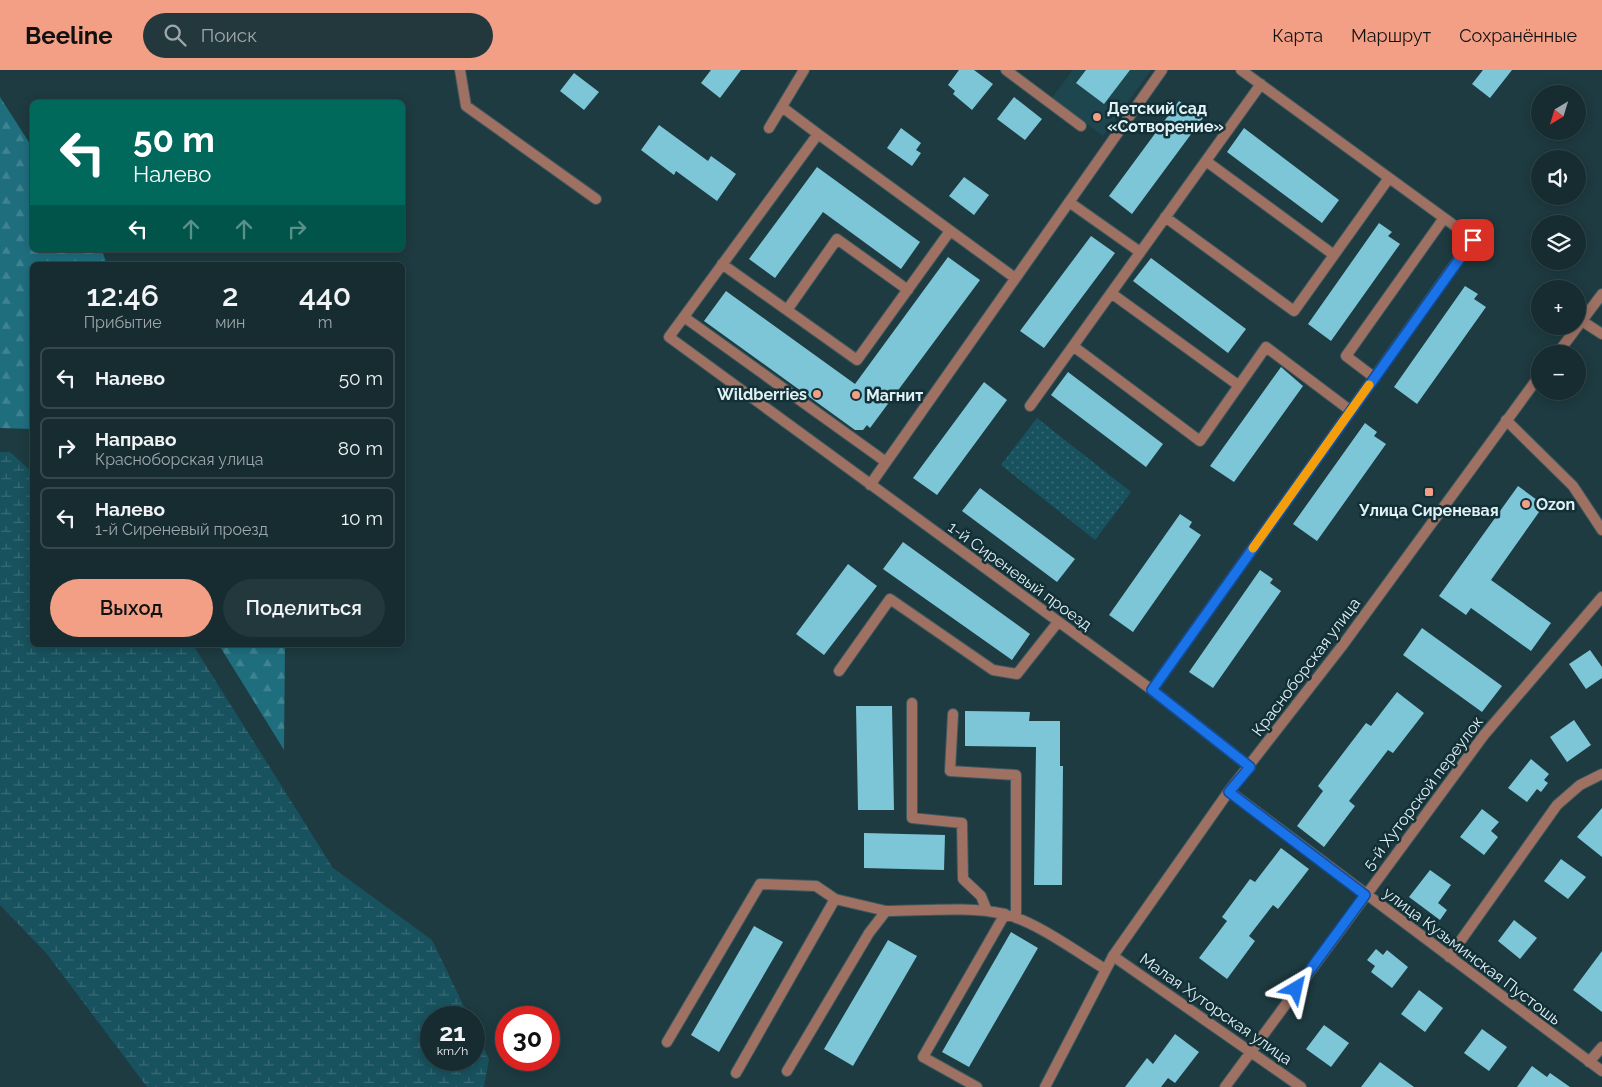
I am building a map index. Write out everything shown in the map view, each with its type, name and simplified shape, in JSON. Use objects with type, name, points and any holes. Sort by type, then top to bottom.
[{"type":"street","points":[[460,70],[466,106],[596,199]]},
{"type":"street","points":[[769,128],[804,70]]},
{"type":"street","points":[[1006,70],[1081,126]]},
{"type":"street","points":[[870,485],[1162,70]]},
{"type":"street","points":[[1152,690],[1473,240],[1241,70]]},
{"type":"street","points":[[1030,406],[1261,84]]},
{"type":"street","points":[[782,107],[1014,278]]},
{"type":"street","points":[[818,134],[684,317],[886,462]]},
{"type":"street","points":[[1206,161],[1334,255]]},
{"type":"street","points":[[1165,217],[1294,311],[1390,178]]},
{"type":"street","points":[[1069,202],[1140,252]]},
{"type":"street","points":[[1375,378],[1346,356],[1444,218]]},
{"type":"street","points":[[722,264],[857,360],[950,231]]},
{"type":"street","points":[[786,310],[837,239],[908,290]]},
{"type":"street","points":[[1111,293],[1238,385]]},
{"type":"street","points":[[1586,316],[1602,294]]},
{"type":"street","name":"1-й Сиреневый проезд","points":[[684,317],[668,337],[1152,690],[1250,767]]},
{"type":"street","points":[[1586,324],[1602,334]]},
{"type":"street","points":[[1564,345],[1571,335]]},
{"type":"street","points":[[1073,346],[1200,441],[1266,347],[1351,411]]},
{"type":"street","name":"Красноборская улица","points":[[1045,1087],[1113,956],[1229,792],[1342,646],[1531,387]]},
{"type":"street","points":[[1506,420],[1573,486],[1602,530]]},
{"type":"street","points":[[839,671],[890,598],[994,670],[1017,674],[1058,622]]},
{"type":"street","name":"5-й Хуторской переулок","points":[[1225,1087],[1484,735],[1602,598]]},
{"type":"street","points":[[912,703],[912,818],[962,823],[963,880],[981,896],[987,911]]},
{"type":"street","points":[[953,714],[950,771],[1016,775],[1016,918]]},
{"type":"street","points":[[1449,957],[1558,805],[1580,786],[1602,774]]},
{"type":"street","name":"улица Кузьминская Пустошь","points":[[1229,792],[1602,1071]]},
{"type":"street","points":[[667,1042],[760,884],[816,886],[835,899],[886,911],[987,911],[1006,914],[1105,969]]},
{"type":"street","points":[[736,1073],[835,899]]},
{"type":"street","points":[[787,1071],[870,932],[886,911]]},
{"type":"street","points":[[977,1087],[923,1057],[1006,914]]},
{"type":"street","name":"Малая Хуторская улица","points":[[1113,956],[1301,1087]]},
{"type":"street","points":[[1590,1062],[1602,1047]]},
{"type":"shaded area","name":"Детский сад «Сотворение»","points":[[1073,70],[1151,70],[1103,136],[1052,98]]},
{"type":"green space","points":[[0,97],[30,144],[30,252],[103,252],[106,262],[30,262],[30,429],[0,428]]},
{"type":"green space","points":[[1037,418],[1131,492],[1095,540],[1001,465]]},
{"type":"green space","points":[[0,452],[10,452],[30,470],[30,647],[194,647],[333,868],[432,940],[464,1006],[420,1006],[420,1071],[485,1071],[485,1050],[489,1059],[484,1087],[147,1087],[47,954],[0,905]]},
{"type":"green space","points":[[220,647],[285,647],[284,750]]},
{"type":"building","points":[[711,70],[741,70],[720,98],[701,83]]},
{"type":"building","points":[[959,70],[974,70],[993,84],[972,110],[953,94],[955,91],[948,85]]},
{"type":"building","points":[[1086,70],[1130,70],[1104,104],[1076,83]]},
{"type":"building","points":[[1483,70],[1512,70],[1490,98],[1472,84]]},
{"type":"building","points":[[574,73],[599,92],[584,110],[560,91]]},
{"type":"building","points":[[1014,97],[1042,119],[1025,140],[997,119]]},
{"type":"building","points":[[1179,101],[1203,118],[1132,214],[1109,196]]},
{"type":"building","points":[[659,125],[708,161],[711,156],[736,174],[717,201],[676,171],[674,175],[641,150]]},
{"type":"building","points":[[901,128],[921,143],[916,150],[921,153],[912,166],[887,148]]},
{"type":"building","points":[[1244,128],[1339,200],[1322,223],[1227,152]]},
{"type":"building","points":[[817,167],[920,242],[901,269],[823,212],[775,278],[749,259]]},
{"type":"building","points":[[964,177],[989,195],[974,215],[949,196]]},
{"type":"building","points":[[1379,223],[1392,232],[1388,236],[1400,244],[1331,341],[1308,324]]},
{"type":"building","points":[[1091,236],[1115,253],[1044,348],[1020,331]]},
{"type":"building","points":[[948,257],[980,280],[870,428],[867,425],[863,430],[855,430],[704,321],[726,291],[855,384]]},
{"type":"building","points":[[1151,258],[1246,329],[1228,353],[1133,281]]},
{"type":"building","points":[[1465,286],[1478,294],[1474,299],[1486,307],[1417,404],[1394,387]]},
{"type":"building","points":[[1281,367],[1303,386],[1234,482],[1210,466]]},
{"type":"building","points":[[1068,372],[1163,444],[1146,467],[1051,395]]},
{"type":"building","points":[[984,382],[1007,400],[937,495],[913,478]]},
{"type":"building","points":[[1365,423],[1377,432],[1374,436],[1386,444],[1317,541],[1293,524]]},
{"type":"building","points":[[1518,486],[1544,505],[1491,580],[1551,623],[1531,651],[1471,608],[1466,615],[1439,596]]},
{"type":"building","points":[[980,488],[1075,559],[1057,582],[962,511]]},
{"type":"building","points":[[1180,514],[1192,522],[1189,527],[1201,535],[1133,632],[1109,615]]},
{"type":"building","points":[[903,542],[1030,634],[1012,660],[883,569]]},
{"type":"building","points":[[848,564],[877,586],[824,655],[796,634]]},
{"type":"building","points":[[1260,570],[1273,579],[1270,583],[1281,591],[1213,688],[1189,672]]},
{"type":"building","points":[[1422,628],[1502,686],[1482,712],[1403,655]]},
{"type":"building","points":[[1590,650],[1602,667],[1602,678],[1586,689],[1569,664]]},
{"type":"building","points":[[1397,692],[1424,713],[1393,753],[1388,750],[1349,801],[1355,806],[1324,847],[1297,826],[1323,791],[1318,786],[1366,723],[1371,726]]},
{"type":"building","points":[[856,706],[892,706],[894,810],[858,810]]},
{"type":"building","points":[[965,711],[1030,712],[1029,721],[1060,721],[1060,766],[1063,766],[1062,885],[1034,885],[1036,747],[965,746]]},
{"type":"building","points":[[1574,720],[1591,745],[1567,762],[1550,737]]},
{"type":"building","points":[[1531,759],[1549,774],[1544,780],[1548,783],[1541,792],[1537,789],[1527,802],[1508,788]]},
{"type":"building","points":[[1602,808],[1602,857],[1577,837]]},
{"type":"building","points":[[1482,809],[1499,822],[1491,831],[1498,837],[1484,855],[1460,837]]},
{"type":"building","points":[[864,833],[945,835],[944,870],[864,868]]},
{"type":"building","points":[[1281,848],[1309,869],[1278,909],[1273,905],[1249,936],[1255,941],[1227,979],[1199,958],[1227,921],[1222,917],[1250,879],[1255,882]]},
{"type":"building","points":[[1561,859],[1586,877],[1568,899],[1544,881]]},
{"type":"building","points":[[1430,870],[1451,885],[1438,903],[1447,910],[1440,920],[1409,897]]},
{"type":"building","points":[[1514,920],[1537,938],[1520,959],[1498,941]]},
{"type":"building","points":[[754,926],[783,942],[719,1052],[691,1035]]},
{"type":"building","points":[[1011,932],[1038,948],[969,1067],[942,1052]]},
{"type":"building","points":[[888,940],[917,956],[853,1066],[824,1049]]},
{"type":"building","points":[[1376,949],[1383,955],[1387,950],[1408,967],[1392,988],[1371,972],[1375,966],[1367,960]]},
{"type":"building","points":[[1602,951],[1602,1012],[1573,990]]},
{"type":"building","points":[[1419,990],[1443,1008],[1425,1032],[1401,1014]]},
{"type":"building","points":[[1324,1025],[1349,1043],[1331,1067],[1306,1049]]},
{"type":"building","points":[[1482,1029],[1507,1047],[1489,1071],[1464,1053]]},
{"type":"building","points":[[1175,1034],[1199,1052],[1175,1083],[1168,1078],[1161,1087],[1125,1087],[1147,1058],[1153,1064]]},
{"type":"building","points":[[1380,1062],[1414,1087],[1361,1087]]},
{"type":"building","points":[[1532,1066],[1547,1077],[1550,1073],[1570,1087],[1517,1087]]},
{"type":"slow traffic","points":[[1253,548],[1369,385]]},
{"type":"place","name":"Детский сад «Сотворение»","points":[[1097,117]]},
{"type":"place","name":"Wildberries","points":[[817,394]]},
{"type":"place","name":"Магнит","points":[[856,395]]},
{"type":"place","name":"Улица Сиреневая","points":[[1429,492]]},
{"type":"place","name":"Ozon","points":[[1526,504]]},
{"type":"route","points":[[1296,989],[1365,895],[1229,792],[1250,767],[1152,690],[1473,240]]}]
